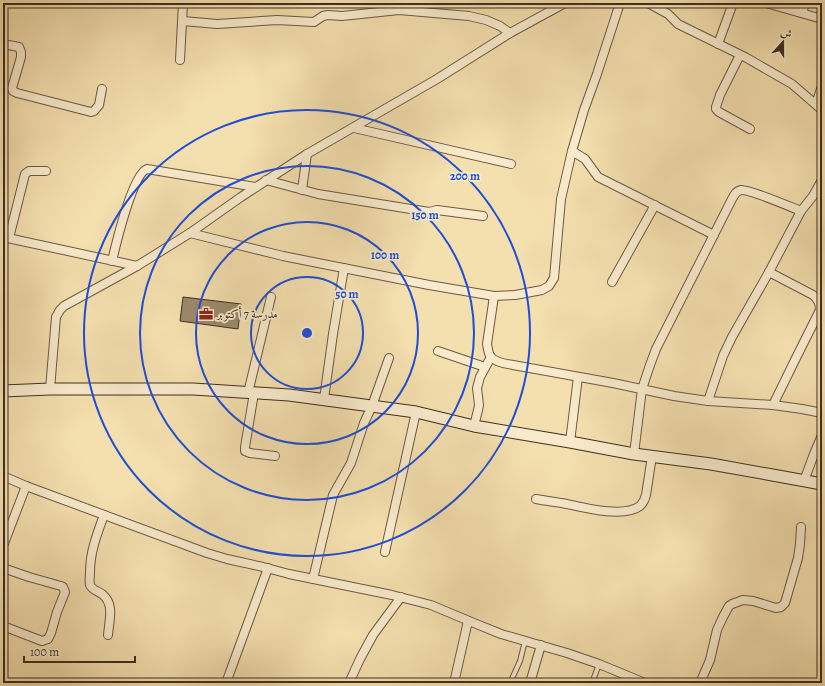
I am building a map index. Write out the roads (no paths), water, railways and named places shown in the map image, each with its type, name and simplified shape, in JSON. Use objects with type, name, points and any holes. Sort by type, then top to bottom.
[{"type":"street","points":[[180,60],[183,3]]},
{"type":"street","points":[[50,389],[56,317],[64,306],[137,266],[190,233],[266,180],[307,154],[437,79],[510,33],[565,3]]},
{"type":"street","points":[[190,233],[283,256],[429,285],[494,296],[515,295],[542,290],[549,286],[553,281],[561,199],[572,151],[584,110],[620,3]]},
{"type":"street","points":[[648,3],[668,14],[678,24],[740,55],[792,84],[819,107]]},
{"type":"street","points":[[718,44],[732,3]]},
{"type":"street","points":[[766,3],[822,19]]},
{"type":"street","points":[[803,14],[804,3]]},
{"type":"street","points":[[183,21],[217,24],[277,20],[314,22],[323,16],[328,15],[342,16],[399,10],[403,7],[469,16],[486,20],[500,26],[510,33]]},
{"type":"street","points":[[3,44],[19,47],[21,52],[21,57],[12,88],[13,91],[23,96],[91,112],[94,111],[98,105],[102,89]]},
{"type":"street","points":[[740,55],[720,95],[716,109],[750,129]]},
{"type":"street","points":[[819,107],[822,86]]},
{"type":"street","points":[[354,128],[511,164]]},
{"type":"street","points":[[572,151],[585,159],[598,177],[714,235]]},
{"type":"street","points":[[302,190],[307,154]]},
{"type":"street","points":[[112,261],[129,201],[140,176],[145,169],[256,187]]},
{"type":"street","points":[[46,172],[29,171],[25,174],[6,237],[137,266]]},
{"type":"street","points":[[266,180],[318,194],[429,212],[437,210],[483,216]]},
{"type":"street","points":[[708,401],[723,356],[729,343],[801,211],[813,196],[822,180]]},
{"type":"street","points":[[634,454],[642,389],[656,349],[732,199],[740,190],[751,192],[801,211]]},
{"type":"street","points":[[612,282],[655,205]]},
{"type":"street","points":[[324,399],[344,268]]},
{"type":"street","points":[[769,272],[813,295],[820,305],[820,310],[774,405]]},
{"type":"street","points":[[494,296],[487,344],[491,357],[499,362],[674,396],[708,401],[774,405],[822,413]]},
{"type":"street","points":[[271,297],[251,393],[245,451],[275,456]]},
{"type":"street","points":[[438,351],[485,367]]},
{"type":"street","points":[[474,426],[479,405],[477,388],[480,376],[491,357]]},
{"type":"street","points":[[313,579],[333,495],[351,463],[364,423],[372,406],[389,358]]},
{"type":"street","points":[[570,442],[578,377]]},
{"type":"street","points":[[3,390],[193,389],[289,395],[324,399],[416,412],[474,426],[634,454],[711,464],[822,484]]},
{"type":"street","points":[[385,552],[416,412]]},
{"type":"street","points":[[804,481],[822,435]]},
{"type":"street","points":[[536,499],[590,509],[616,512],[628,511],[640,506],[644,501],[652,456]]},
{"type":"street","points":[[3,476],[26,486],[208,553],[289,574],[401,597],[431,605],[500,634],[568,653],[600,664],[645,683]]},
{"type":"street","points":[[3,546],[26,486]]},
{"type":"street","points":[[104,515],[93,547],[90,563],[90,583],[91,587],[102,594],[110,603],[111,608],[108,635]]},
{"type":"street","points":[[700,683],[710,660],[718,630],[729,606],[743,600],[753,601],[776,608],[783,605],[798,558],[801,527]]},
{"type":"street","points":[[3,568],[61,586],[65,592],[48,639],[42,641],[3,626]]},
{"type":"street","points":[[226,683],[268,568]]},
{"type":"street","points":[[349,683],[373,636],[401,597]]},
{"type":"street","points":[[454,683],[468,621]]},
{"type":"street","points":[[530,683],[541,645]]},
{"type":"lane","points":[[510,683],[520,661],[525,641]]},
{"type":"lane","points":[[592,683],[600,664]]},
{"type":"place","name":"مدرسة 7 أكتوبر","points":[[206,314]]}]
